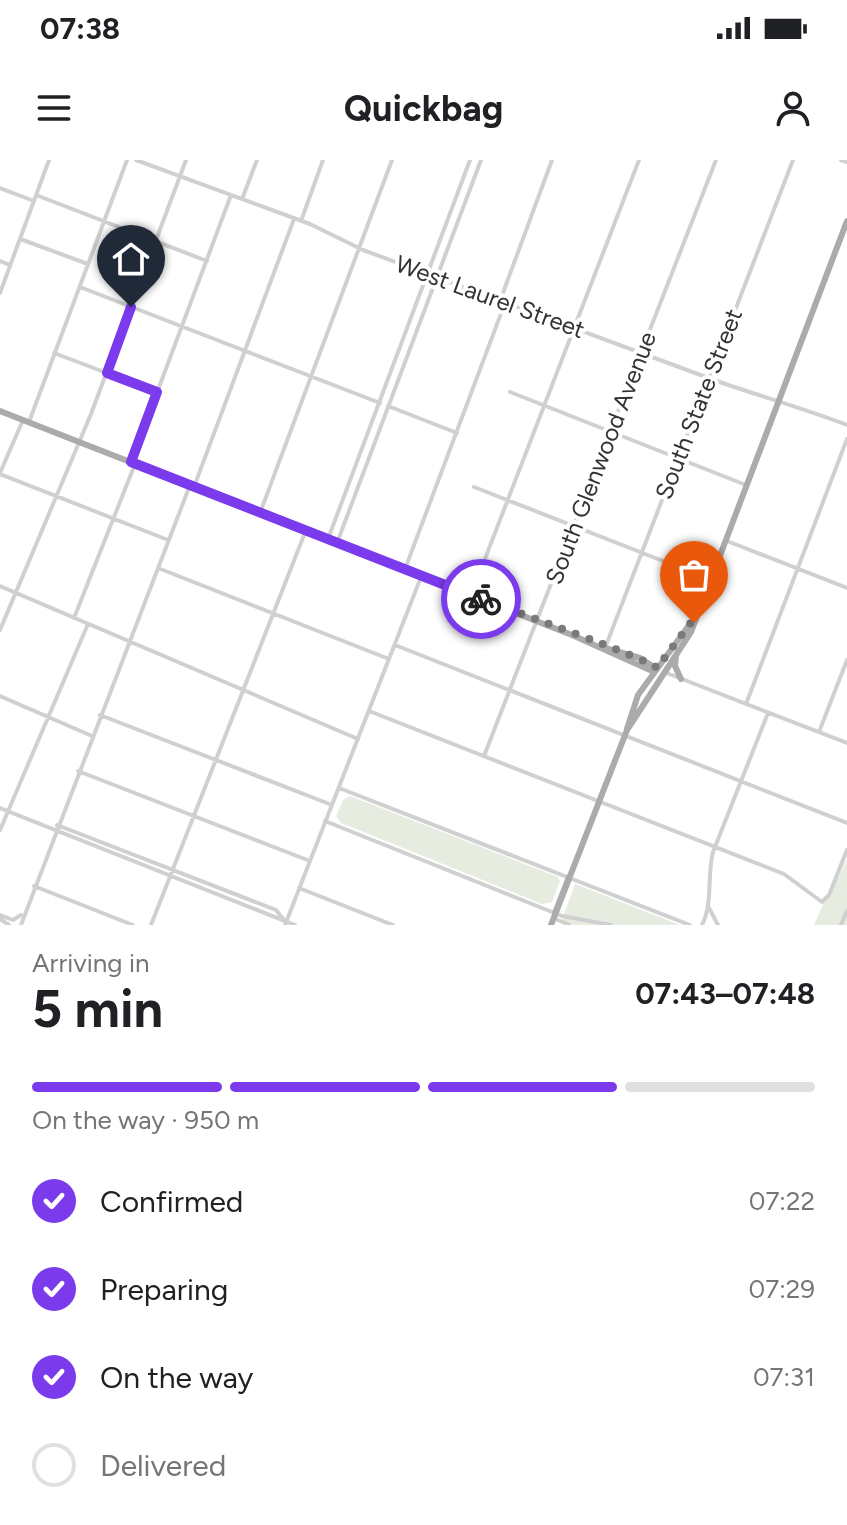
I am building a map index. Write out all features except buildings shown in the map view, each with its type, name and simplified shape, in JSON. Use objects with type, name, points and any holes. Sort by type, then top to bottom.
[{"type":"main road","points":[[553,919],[626,732],[633,706],[645,686],[676,656],[691,632],[847,221]]},
{"type":"main road","points":[[0,411],[605,648],[640,658],[661,670]]},
{"type":"main road","points":[[626,732],[695,617]]},
{"type":"main road","points":[[605,648],[633,662],[661,670]]},
{"type":"main road","points":[[676,656],[675,666],[681,679]]},
{"type":"main road","points":[[633,662],[646,674],[645,686]]},
{"type":"street","points":[[0,293],[49,160]]},
{"type":"street","points":[[127,160],[54,353],[0,474],[168,540]]},
{"type":"street","name":"West Laurel Street","points":[[136,160],[298,220],[359,248],[502,302],[847,425]]},
{"type":"street","points":[[0,630],[80,442],[186,160]]},
{"type":"street","points":[[242,199],[257,160]]},
{"type":"street","points":[[21,925],[23,913],[168,540],[323,160]]},
{"type":"street","points":[[260,513],[392,160]]},
{"type":"street","points":[[328,539],[470,160]]},
{"type":"street","points":[[337,543],[481,160]]},
{"type":"street","points":[[405,569],[457,433],[552,160]]},
{"type":"street","points":[[471,595],[639,160]]},
{"type":"street","name":"South Glenwood Avenue","points":[[484,756],[716,160]]},
{"type":"street","name":"South State Street","points":[[605,648],[793,160]]},
{"type":"street","points":[[841,160],[847,162]]},
{"type":"street","points":[[0,188],[104,222],[207,261]]},
{"type":"street","points":[[74,618],[231,195]]},
{"type":"street","points":[[20,239],[88,264]]},
{"type":"street","points":[[0,261],[10,265]]},
{"type":"street","points":[[80,287],[457,433]]},
{"type":"street","points":[[54,353],[157,392]]},
{"type":"street","points":[[510,392],[746,485]]},
{"type":"street","points":[[746,704],[847,439]]},
{"type":"street","points":[[474,487],[709,579]]},
{"type":"street","points":[[151,925],[306,530]]},
{"type":"street","points":[[724,540],[847,588]]},
{"type":"street","points":[[158,568],[389,659]]},
{"type":"street","points":[[285,923],[422,576]]},
{"type":"street","points":[[0,586],[358,739]]},
{"type":"street","points":[[0,830],[88,624]]},
{"type":"street","points":[[395,645],[626,732],[847,823]]},
{"type":"street","points":[[819,732],[847,660]]},
{"type":"street","points":[[661,670],[847,743]]},
{"type":"street","points":[[0,696],[92,736]]},
{"type":"street","points":[[369,711],[791,877],[822,902],[829,895],[847,850]]},
{"type":"street","points":[[702,925],[708,906],[708,872],[715,847],[768,713]]},
{"type":"street","points":[[100,715],[332,805]]},
{"type":"street","points":[[78,771],[310,861]]},
{"type":"street","points":[[339,788],[690,925]]},
{"type":"street","points":[[0,808],[54,832],[295,925]]},
{"type":"street","points":[[325,821],[570,925]]},
{"type":"street","points":[[57,825],[276,910],[285,923]]},
{"type":"street","points":[[34,886],[133,925]]},
{"type":"street","points":[[299,888],[393,925]]},
{"type":"street","points":[[708,906],[718,925]]},
{"type":"street","points":[[841,925],[847,911]]},
{"type":"street","points":[[0,917],[13,920],[23,913]]},
{"type":"street","points":[[0,917],[9,925]]},
{"type":"street","points":[[374,925],[376,918]]},
{"type":"street","points":[[553,919],[611,925]]},
{"type":"shaded area","points":[[350,796],[558,877],[560,881],[552,902],[542,904],[341,823],[336,816],[343,800]]},
{"type":"shaded area","points":[[847,859],[847,925],[814,925],[839,876]]},
{"type":"shaded area","points":[[575,884],[680,925],[575,925],[562,920]]},
{"type":"way so far","points":[[481,599],[605,648],[611,647],[653,663],[657,668],[695,617],[694,623]]},
{"type":"route","points":[[131,307],[107,373],[157,392],[131,462],[481,599]]}]
